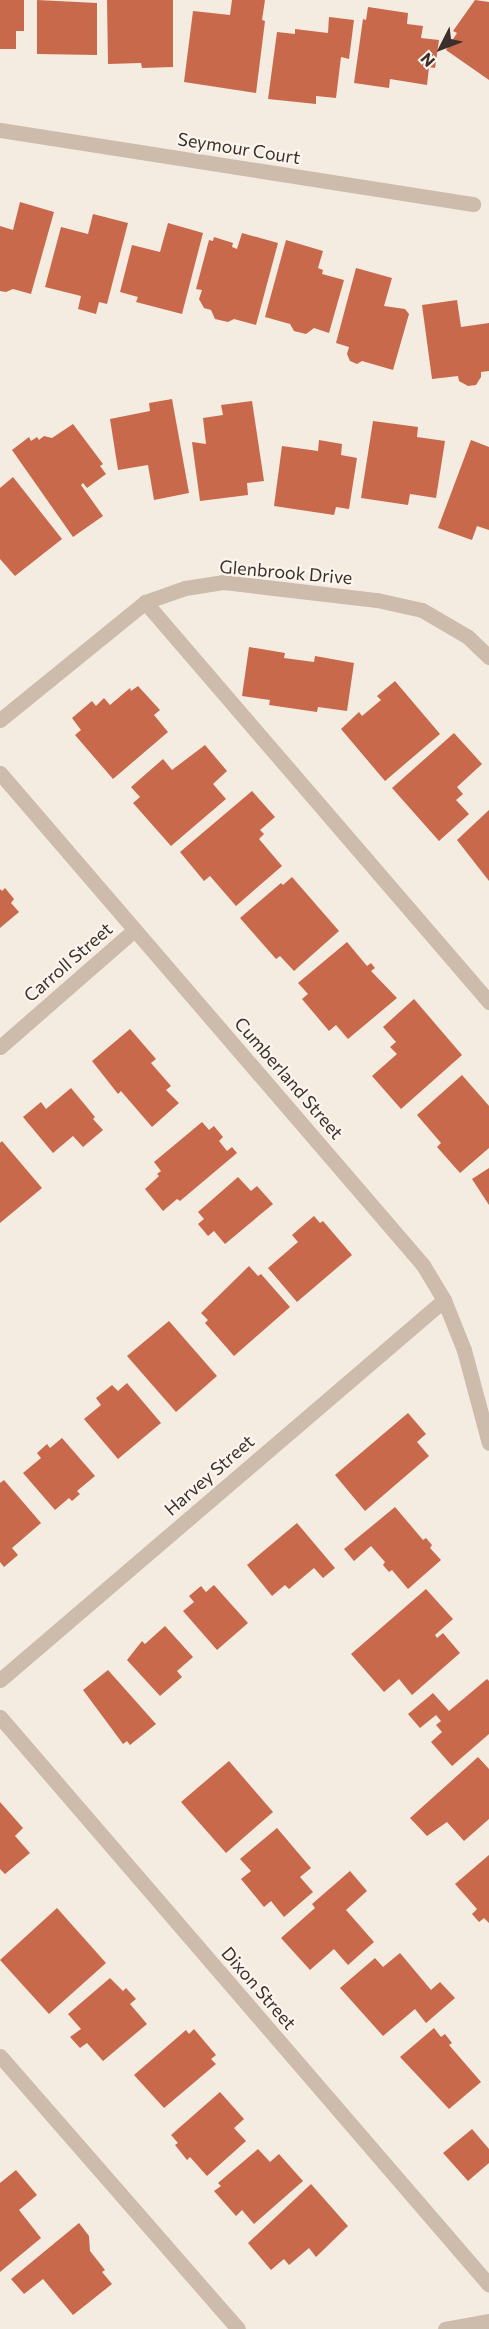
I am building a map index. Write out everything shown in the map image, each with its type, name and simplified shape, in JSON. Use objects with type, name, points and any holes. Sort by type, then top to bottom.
[{"type":"street","name":"Seymour Court","points":[[0,130],[473,204]]},
{"type":"street","name":"Glenbrook Drive","points":[[0,720],[145,602],[185,588],[223,582],[377,600],[422,610],[468,637],[489,657]]},
{"type":"street","points":[[145,602],[489,1002]]},
{"type":"street","name":"Cumberland Street","points":[[0,773],[429,1273],[444,1300],[464,1350],[489,1443]]},
{"type":"street","name":"Carroll Street","points":[[0,1047],[134,931]]},
{"type":"street","name":"Harvey Street","points":[[0,1680],[444,1300]]},
{"type":"street","name":"Dixon Street","points":[[0,1717],[489,2285]]},
{"type":"street","points":[[0,2056],[238,2329]]},
{"type":"street","points":[[447,2329],[489,2321]]},
{"type":"building","points":[[0,0],[24,0],[24,31],[16,31],[16,49],[0,49]]},
{"type":"building","points":[[37,0],[97,3],[97,55],[37,54]]},
{"type":"building","points":[[107,0],[173,0],[173,67],[142,68],[141,63],[108,64]]},
{"type":"building","points":[[232,0],[265,0],[262,20],[265,21],[256,93],[184,82],[193,11],[230,15]]},
{"type":"building","points":[[475,0],[489,2],[489,80],[446,50],[457,33],[453,31]]},
{"type":"building","points":[[368,7],[408,13],[407,24],[423,26],[421,38],[439,40],[435,68],[429,67],[427,85],[390,79],[389,88],[354,83],[363,19],[366,20]]},
{"type":"building","points":[[329,17],[354,20],[349,59],[341,57],[336,98],[316,96],[316,104],[268,99],[277,32],[295,34],[295,29],[328,33]]},
{"type":"building","points":[[20,202],[54,212],[31,294],[13,289],[6,292],[0,291],[0,226],[13,230]]},
{"type":"building","points":[[93,214],[128,223],[107,304],[99,302],[96,314],[78,309],[81,296],[45,287],[61,227],[88,234]]},
{"type":"building","points":[[168,223],[203,233],[182,314],[136,302],[138,297],[120,292],[132,245],[160,252]]},
{"type":"building","points":[[242,233],[278,243],[256,325],[234,319],[228,322],[215,319],[211,310],[204,308],[199,299],[202,290],[196,289],[209,240],[213,241],[214,237],[233,243],[232,247],[237,249]]},
{"type":"building","points":[[286,240],[323,251],[318,268],[323,270],[322,274],[344,280],[329,333],[314,328],[306,334],[294,331],[290,324],[265,317]]},
{"type":"building","points":[[356,268],[392,278],[384,306],[405,309],[409,314],[393,370],[362,361],[357,364],[350,361],[347,354],[349,347],[336,343]]},
{"type":"building","points":[[457,300],[461,327],[489,323],[489,371],[481,372],[476,385],[468,386],[459,381],[458,376],[432,379],[422,305]]},
{"type":"building","points":[[172,399],[189,493],[154,500],[148,465],[118,470],[110,419],[150,411],[149,403]]},
{"type":"building","points":[[252,401],[264,481],[247,483],[248,495],[200,501],[192,442],[206,444],[203,418],[223,415],[221,405]]},
{"type":"building","points":[[373,421],[418,427],[417,437],[445,441],[436,498],[410,494],[408,505],[361,498]]},
{"type":"building","points":[[73,424],[103,464],[100,466],[106,474],[87,488],[83,483],[81,485],[103,516],[73,537],[12,450],[29,437],[31,441],[37,437],[39,440],[44,436],[52,438]]},
{"type":"building","points":[[319,440],[342,444],[341,455],[357,458],[349,509],[336,507],[334,515],[274,506],[282,446],[318,451]]},
{"type":"building","points":[[471,440],[489,447],[489,530],[477,526],[472,540],[438,528]]},
{"type":"building","points":[[13,477],[62,539],[15,576],[0,559],[0,488]]},
{"type":"building","points":[[249,647],[285,653],[284,658],[314,662],[315,656],[354,663],[347,711],[318,707],[317,712],[269,705],[270,700],[242,696]]},
{"type":"building","points":[[395,681],[440,734],[385,781],[341,729],[359,712],[362,716],[381,700],[377,696]]},
{"type":"building","points":[[138,686],[160,710],[154,715],[168,732],[113,779],[75,735],[81,730],[72,718],[92,701],[96,706],[104,698],[110,705],[130,688],[131,691]]},
{"type":"building","points":[[454,733],[482,764],[457,787],[463,794],[456,800],[469,814],[439,841],[392,788]]},
{"type":"building","points":[[205,745],[227,771],[213,784],[226,799],[171,846],[133,803],[140,797],[131,787],[163,759],[172,770]]},
{"type":"building","points":[[252,791],[275,817],[260,830],[264,834],[259,839],[282,866],[236,906],[210,876],[204,881],[180,852]]},
{"type":"building","points":[[489,810],[489,881],[457,840]]},
{"type":"building","points":[[292,877],[339,931],[294,971],[280,956],[276,959],[240,918],[281,883],[283,885]]},
{"type":"building","points":[[5,888],[14,899],[11,903],[19,912],[0,928],[0,889],[2,891]]},
{"type":"building","points":[[347,942],[367,966],[371,963],[375,968],[371,971],[397,998],[348,1039],[336,1025],[329,1031],[302,999],[308,994],[298,983]]},
{"type":"building","points":[[414,999],[462,1055],[401,1109],[372,1076],[397,1054],[390,1047],[396,1042],[383,1027]]},
{"type":"building","points":[[130,1029],[156,1059],[151,1063],[171,1086],[166,1090],[179,1103],[152,1127],[121,1091],[118,1094],[92,1061]]},
{"type":"building","points":[[462,1075],[489,1106],[489,1148],[460,1173],[437,1147],[441,1143],[417,1115]]},
{"type":"building","points":[[71,1088],[103,1130],[83,1147],[73,1136],[53,1153],[23,1117],[41,1102],[46,1109]]},
{"type":"building","points":[[202,1122],[209,1130],[214,1126],[223,1137],[219,1141],[227,1151],[232,1147],[237,1153],[180,1201],[177,1199],[163,1211],[145,1189],[159,1176],[157,1174],[161,1171],[154,1162]]},
{"type":"building","points":[[2,1141],[42,1188],[0,1223],[0,1143]]},
{"type":"building","points":[[489,1168],[489,1205],[472,1179]]},
{"type":"building","points":[[238,1177],[251,1191],[257,1186],[273,1204],[225,1244],[214,1231],[208,1236],[198,1224],[204,1219],[198,1212]]},
{"type":"building","points":[[314,1216],[320,1223],[323,1221],[352,1255],[297,1302],[268,1268],[298,1242],[292,1235]]},
{"type":"building","points":[[249,1266],[258,1276],[261,1274],[290,1307],[234,1356],[205,1323],[208,1320],[201,1313]]},
{"type":"building","points":[[169,1321],[217,1376],[176,1412],[127,1356]]},
{"type":"building","points":[[127,1383],[161,1423],[118,1459],[84,1419],[101,1405],[96,1398],[112,1385],[118,1391]]},
{"type":"building","points":[[408,1413],[426,1434],[417,1442],[429,1456],[365,1511],[335,1475]]},
{"type":"building","points":[[62,1438],[95,1476],[77,1491],[80,1494],[72,1501],[69,1498],[55,1510],[23,1473],[41,1458],[37,1453],[47,1444],[50,1448]]},
{"type":"building","points":[[4,1480],[41,1523],[12,1548],[18,1555],[4,1567],[0,1562],[0,1483]]},
{"type":"building","points":[[395,1507],[423,1540],[426,1538],[432,1545],[430,1548],[441,1560],[408,1589],[392,1570],[389,1572],[383,1565],[385,1562],[371,1546],[354,1561],[344,1549]]},
{"type":"building","points":[[297,1523],[335,1568],[323,1578],[314,1568],[289,1589],[285,1585],[272,1596],[247,1565]]},
{"type":"building","points":[[214,1585],[248,1623],[217,1650],[183,1611],[194,1602],[189,1596],[201,1586],[206,1592]]},
{"type":"building","points":[[426,1589],[453,1619],[435,1635],[437,1638],[443,1633],[460,1653],[412,1695],[399,1679],[384,1692],[351,1654]]},
{"type":"building","points":[[165,1626],[193,1657],[177,1671],[182,1677],[160,1696],[127,1660],[142,1641],[145,1644]]},
{"type":"building","points":[[108,1670],[156,1724],[130,1745],[127,1741],[123,1744],[83,1690]]},
{"type":"building","points":[[487,1679],[489,1681],[489,1734],[452,1766],[431,1742],[442,1732],[436,1725],[441,1721],[436,1715],[420,1728],[408,1714],[433,1693],[449,1711]]},
{"type":"building","points":[[478,1757],[489,1769],[489,1819],[464,1841],[447,1822],[427,1836],[410,1818]]},
{"type":"building","points":[[229,1761],[273,1812],[226,1853],[181,1802]]},
{"type":"building","points":[[0,1802],[23,1828],[15,1836],[30,1853],[5,1874],[0,1869]]},
{"type":"building","points":[[277,1828],[311,1868],[300,1877],[313,1892],[284,1917],[271,1901],[264,1907],[241,1879],[251,1871],[240,1859]]},
{"type":"building","points":[[489,1855],[489,1923],[484,1918],[479,1922],[472,1914],[477,1909],[455,1884]]},
{"type":"building","points":[[350,1871],[367,1891],[346,1910],[374,1942],[348,1965],[334,1949],[310,1970],[281,1938],[315,1908],[312,1904]]},
{"type":"building","points":[[57,1908],[106,1963],[49,2014],[0,1960]]},
{"type":"building","points":[[400,1953],[431,1990],[440,1982],[455,1998],[426,2023],[415,2009],[383,2036],[340,1988],[375,1958],[383,1967]]},
{"type":"building","points":[[110,1978],[123,1991],[126,1988],[136,1999],[130,2004],[147,2024],[103,2061],[87,2043],[80,2048],[70,2037],[81,2029],[68,2014]]},
{"type":"building","points":[[434,2028],[441,2037],[445,2034],[452,2043],[449,2045],[481,2082],[449,2109],[400,2057]]},
{"type":"building","points":[[194,2029],[216,2055],[211,2059],[216,2064],[164,2108],[134,2075],[186,2030],[189,2034]]},
{"type":"building","points":[[220,2092],[244,2119],[234,2128],[246,2141],[207,2176],[190,2157],[187,2160],[175,2145],[178,2143],[171,2135]]},
{"type":"building","points":[[472,2129],[489,2149],[489,2163],[468,2181],[443,2153]]},
{"type":"building","points":[[258,2149],[270,2162],[279,2154],[303,2181],[254,2224],[242,2210],[236,2216],[214,2191],[221,2186],[218,2183]]},
{"type":"building","points":[[16,2170],[37,2195],[19,2210],[41,2238],[0,2272],[0,2183]]},
{"type":"building","points":[[311,2184],[348,2226],[316,2257],[309,2248],[289,2265],[284,2259],[271,2270],[248,2243]]},
{"type":"building","points":[[79,2223],[89,2236],[90,2251],[105,2270],[102,2272],[112,2284],[73,2315],[43,2279],[24,2294],[11,2279]]}]
